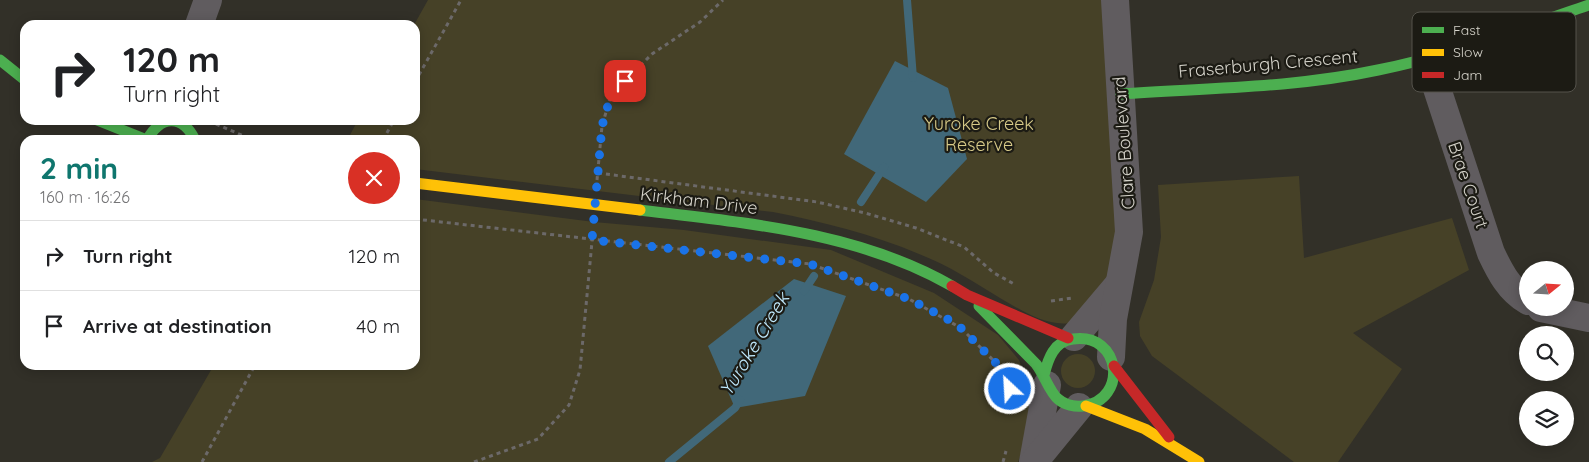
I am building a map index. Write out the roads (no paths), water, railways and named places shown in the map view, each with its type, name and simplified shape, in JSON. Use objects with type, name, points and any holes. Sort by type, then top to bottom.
[{"type":"street","points":[[201,20],[208,0]]},
{"type":"street","name":"Clare Boulevard","points":[[1112,362],[1118,286],[1125,260],[1129,232],[1114,0]]},
{"type":"street","name":"Fraserburgh Crescent","points":[[1568,12],[1589,5]]},
{"type":"street","points":[[0,60],[20,76]]},
{"type":"street","name":"Fraserburgh Crescent","points":[[1121,94],[1298,82],[1348,76],[1412,61]]},
{"type":"street","name":"Brae Court","points":[[1438,92],[1490,253],[1501,274],[1511,288],[1519,294]]},
{"type":"street","points":[[110,125],[134,135]]},
{"type":"street","points":[[150,135],[158,125]]},
{"type":"street","name":"Kirkham Drive","points":[[420,184],[736,222],[827,238],[894,259],[934,276],[967,295],[1071,338]]},
{"type":"street","name":"Clare Boulevard","points":[[1071,338],[1118,286]]},
{"type":"street","name":"Kirkham Drive","points":[[967,295],[1002,328],[1045,380]]},
{"type":"street","points":[[1574,315],[1589,318]]},
{"type":"street","points":[[1034,462],[1045,380],[1045,363],[1050,352],[1058,344],[1071,338],[1096,341],[1105,348],[1112,362],[1175,444]]},
{"type":"street","points":[[1034,462],[1083,407],[1105,396],[1112,382],[1112,362]]},
{"type":"street","points":[[1045,380],[1059,401],[1122,419],[1175,444],[1199,462]]},
{"type":"water","points":[[895,61],[948,88],[967,159],[926,202],[844,154]]},
{"type":"water","points":[[794,279],[846,296],[805,396],[735,408],[708,346]]},
{"type":"waterway","points":[[907,0],[913,78]]},
{"type":"waterway","points":[[861,202],[884,167]]},
{"type":"waterway","name":"Yuroke Creek","points":[[804,291],[814,276]]},
{"type":"waterway","name":"Yuroke Creek","points":[[669,462],[735,408],[740,400]]},
{"type":"park label","name":"Yuroke Creek Reserve","points":[[979,134]]}]
